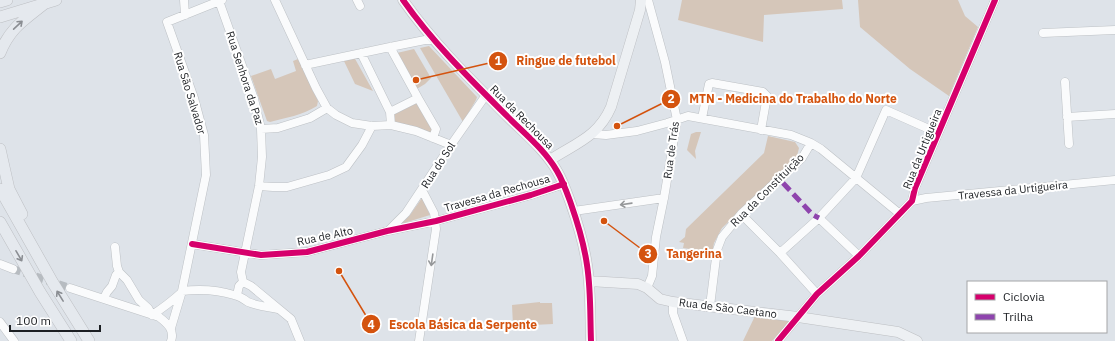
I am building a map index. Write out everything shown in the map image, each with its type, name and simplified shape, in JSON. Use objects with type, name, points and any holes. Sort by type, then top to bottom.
[{"type":"highway","points":[[0,2],[7,0]]},
{"type":"highway","points":[[0,17],[56,0]]},
{"type":"highway","points":[[0,53],[12,30],[44,4]]},
{"type":"highway","points":[[0,149],[9,189],[24,220],[28,240]]},
{"type":"highway","points":[[0,189],[53,283],[89,341]]},
{"type":"highway","points":[[0,222],[70,341]]},
{"type":"main road","name":"Rua da Rechousa","points":[[403,0],[433,40],[550,160],[564,184],[584,245],[589,281],[591,341]]},
{"type":"main road","points":[[550,160],[592,134],[606,118],[611,107],[641,5]]},
{"type":"main road","name":"Rua de São Caetano","points":[[589,281],[638,284],[648,288],[660,299],[673,302],[798,317],[898,332],[917,341]]},
{"type":"street","points":[[184,0],[185,15],[221,1]]},
{"type":"street","points":[[275,0],[316,88],[327,108],[336,115],[352,123],[372,126],[391,125],[416,131],[451,145]]},
{"type":"street","name":"Rua de Trás","points":[[648,0],[665,62],[677,120],[656,237],[652,276],[648,288]]},
{"type":"street","name":"Rua da Urtigueira","points":[[778,341],[817,294],[859,256],[912,201],[915,188],[995,0]]},
{"type":"street","name":"Rua Senhora da Paz","points":[[221,1],[254,99],[261,129],[262,157],[260,186],[241,272],[243,282]]},
{"type":"street","points":[[641,5],[646,10],[651,12]]},
{"type":"street","name":"Rua São Salvador","points":[[171,341],[171,328],[182,291],[206,175],[204,135],[194,98],[167,22],[185,15]]},
{"type":"street","points":[[1043,33],[1115,30]]},
{"type":"street","points":[[305,65],[425,40],[433,40]]},
{"type":"street","points":[[390,47],[436,129],[433,138]]},
{"type":"street","points":[[361,53],[390,112],[391,125]]},
{"type":"street","points":[[1065,82],[1069,144]]},
{"type":"street","points":[[702,118],[709,84],[712,83],[763,92],[767,96],[761,130]]},
{"type":"street","name":"Rua do Sol","points":[[387,231],[406,213],[451,145],[486,96]]},
{"type":"street","points":[[390,112],[418,98]]},
{"type":"street","points":[[261,129],[278,128],[310,118],[327,108]]},
{"type":"street","points":[[780,253],[819,218],[856,178],[886,110],[938,133]]},
{"type":"street","points":[[1067,118],[1115,114]]},
{"type":"street","points":[[592,134],[606,135],[638,131],[688,116],[791,136],[811,143],[821,149],[900,214]]},
{"type":"street","points":[[260,186],[286,187],[329,175],[346,167],[362,145],[372,126]]},
{"type":"street","name":"Rua da Constituição","points":[[710,306],[717,250],[722,237],[741,214],[802,158],[811,143]]},
{"type":"street","name":"Travessa da Urtigueira","points":[[912,201],[926,198],[1115,180]]},
{"type":"street","name":"Travessa da Rechousa","points":[[436,221],[531,195],[564,184]]},
{"type":"street","points":[[419,341],[436,228],[434,213],[422,190]]},
{"type":"street","points":[[574,211],[664,198]]},
{"type":"street","points":[[741,214],[780,253],[817,294]]},
{"type":"street","points":[[819,218],[859,256]]},
{"type":"street","name":"Rua de Alto","points":[[192,244],[261,255],[307,252],[387,231],[436,221]]},
{"type":"street","points":[[115,247],[119,272],[127,280],[139,300],[148,308],[152,315]]},
{"type":"street","points":[[0,264],[13,269]]},
{"type":"street","points":[[104,298],[119,272]]},
{"type":"street","points":[[237,295],[239,286],[243,282],[251,286],[291,319],[300,341]]},
{"type":"street","points":[[70,288],[152,315],[167,322],[171,328]]},
{"type":"street","points":[[152,315],[162,309],[182,291],[191,290],[221,292],[237,295],[249,302],[265,307],[279,309]]},
{"type":"street","points":[[673,302],[673,313],[683,341]]},
{"type":"street","points":[[0,322],[14,341]]},
{"type":"shaded area","points":[[682,0],[842,0],[843,9],[764,15],[763,42],[678,20]]},
{"type":"shaded area","points":[[858,0],[958,0],[965,16],[978,27],[949,96],[910,69],[860,27]]},
{"type":"shaded area","points":[[429,46],[477,97],[463,122],[420,48]]},
{"type":"shaded area","points":[[414,49],[431,78],[415,90],[397,53]]},
{"type":"shaded area","points":[[354,57],[373,91],[355,84],[343,59]]},
{"type":"shaded area","points":[[298,59],[318,101],[317,106],[294,116],[270,122],[267,121],[251,76],[271,69],[275,79],[296,71],[293,61]]},
{"type":"shaded area","points":[[417,100],[435,130],[433,136],[392,124],[391,113]]},
{"type":"shaded area","points":[[701,132],[695,151],[696,159],[687,150],[691,134]]},
{"type":"shaded area","points":[[768,136],[795,142],[799,148],[797,156],[722,228],[714,243],[712,254],[683,248],[684,243],[679,242],[685,237],[686,229],[764,153]]},
{"type":"shaded area","points":[[422,198],[430,215],[401,224],[410,215]]},
{"type":"shaded area","points":[[540,302],[552,303],[553,324],[513,326],[512,305]]},
{"type":"shaded area","points":[[755,316],[790,321],[772,341],[743,341]]},
{"type":"tunnel","points":[[13,269],[70,288]]},
{"type":"marked path","points":[[783,183],[813,215],[819,218]]},
{"type":"cycle path","points":[[403,0],[453,61],[541,149],[559,175],[576,219],[586,257],[589,284],[591,341]]},
{"type":"cycle path","points":[[778,341],[817,294],[859,256],[912,201],[915,188],[995,0]]},
{"type":"cycle path","points":[[192,244],[261,255],[307,252],[387,231],[436,221],[531,195],[564,184]]},
{"type":"place","name":"Ringue de futebol","points":[[416,80]]},
{"type":"place","name":"MTN - Medicina do Trabalho do Norte","points":[[617,126]]},
{"type":"place","name":"Tangerina","points":[[604,221]]},
{"type":"place","name":"Escola Básica da Serpente","points":[[339,271]]}]
